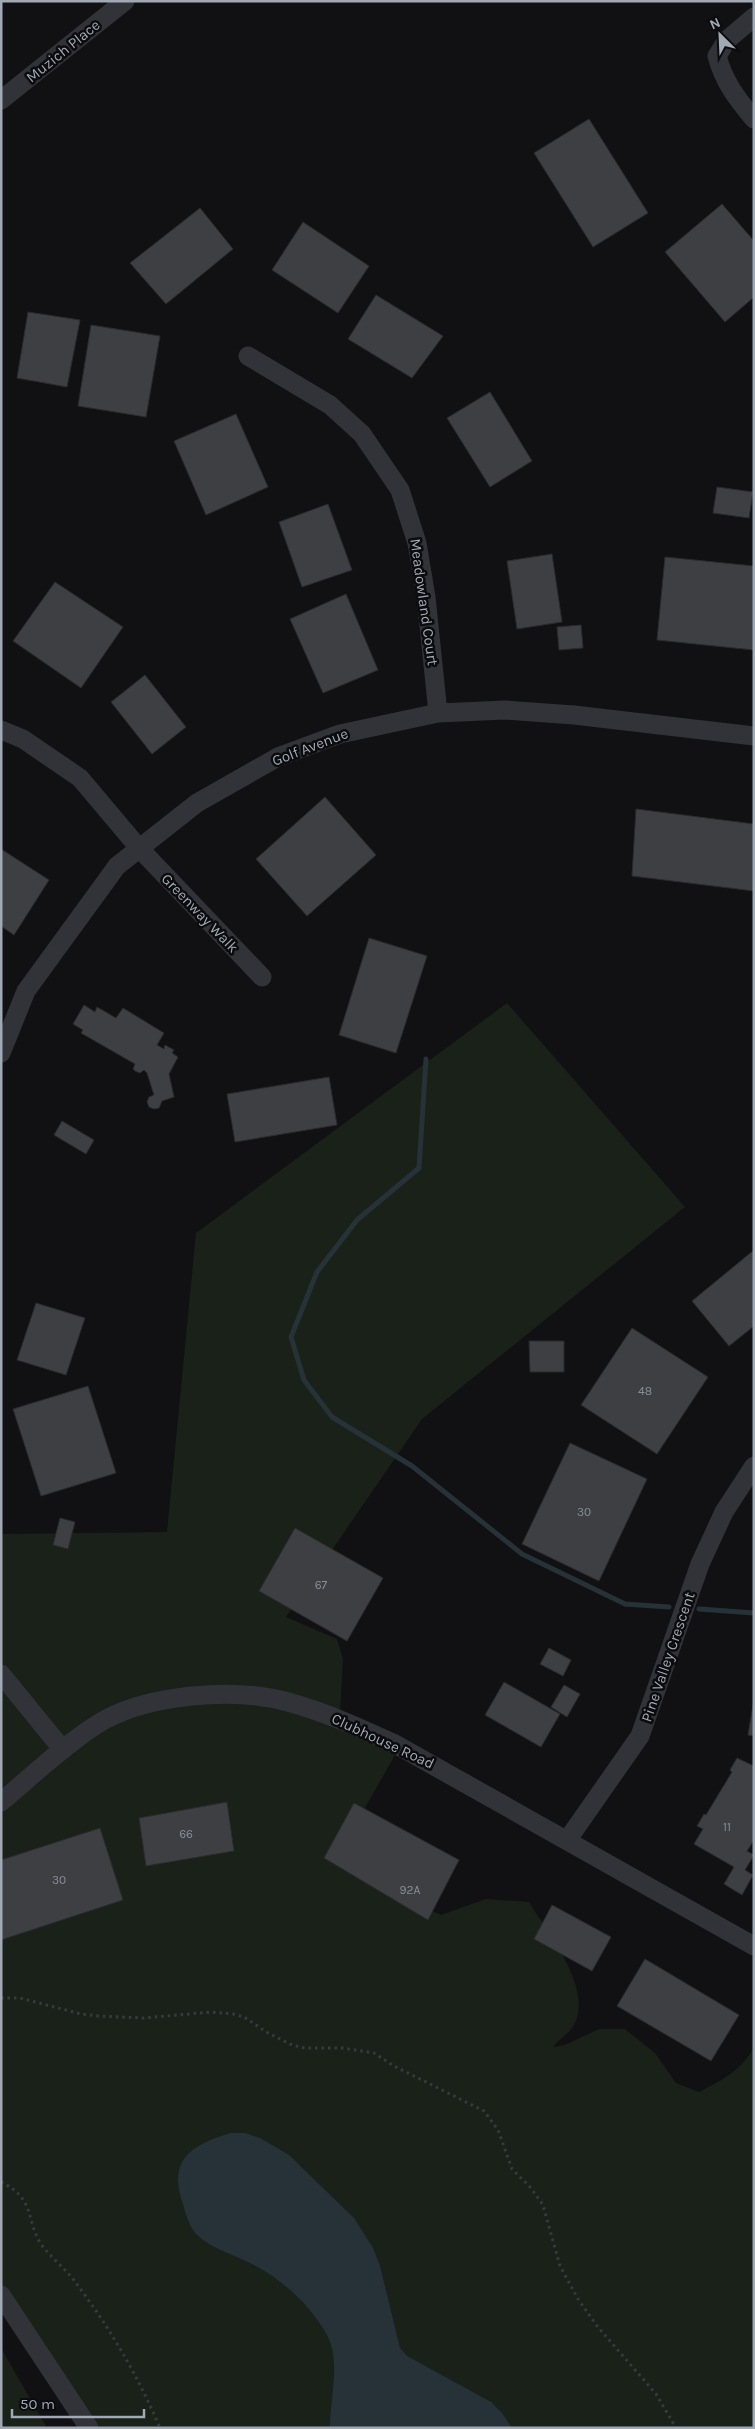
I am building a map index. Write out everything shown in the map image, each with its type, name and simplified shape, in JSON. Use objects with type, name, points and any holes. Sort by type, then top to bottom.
[{"type":"street","name":"Muzich Place","points":[[1,100],[125,1]]},
{"type":"street","points":[[754,17],[727,40],[717,56],[722,74],[733,95],[754,119]]},
{"type":"street","name":"Meadowland Court","points":[[248,356],[330,405],[362,434],[400,490],[417,543],[426,597],[438,713]]},
{"type":"street","name":"Golf Avenue","points":[[1,1053],[26,991],[117,866],[197,803],[278,757],[340,734],[438,713],[505,710],[574,715],[754,736]]},
{"type":"street","name":"Greenway Walk","points":[[1,730],[23,739],[80,778],[138,848],[262,977]]},
{"type":"street","name":"Pine Valley Crescent","points":[[568,1839],[640,1736],[700,1564],[724,1512],[754,1466]]},
{"type":"street","points":[[1,1674],[63,1750]]},
{"type":"street","name":"Clubhouse Road","points":[[1,1802],[97,1724],[153,1702],[197,1695],[232,1694],[287,1702],[346,1722],[395,1744],[568,1839],[676,1903],[754,1946]]},
{"type":"street","points":[[1,2295],[89,2428]]},
{"type":"path","points":[[1,1998],[36,2001],[81,2014],[98,2016],[144,2018],[211,2012],[233,2014],[244,2017],[268,2033],[292,2045],[305,2048],[343,2048],[374,2053],[394,2066],[484,2111],[498,2130],[512,2169],[538,2196],[543,2205],[560,2266],[578,2299],[597,2326],[656,2394],[676,2428]]},
{"type":"path","points":[[1,2182],[19,2194],[28,2206],[36,2235],[41,2244],[76,2282],[119,2344],[160,2428]]},
{"type":"shaded area","points":[[507,1003],[685,1207],[422,1419],[286,1617],[337,1639],[343,1659],[340,1715],[383,1736],[395,1755],[357,1822],[401,1896],[441,1915],[486,1899],[529,1902],[566,1961],[578,1995],[579,2011],[572,2028],[553,2047],[565,2045],[599,2029],[625,2029],[655,2053],[676,2083],[699,2092],[723,2079],[737,2068],[754,2047],[754,2428],[81,2428],[1,2311],[1,1534],[167,1532],[196,1233]]},
{"type":"shaded area","points":[[231,2133],[245,2133],[260,2138],[289,2155],[354,2218],[373,2248],[380,2266],[400,2348],[407,2356],[491,2402],[512,2428],[330,2428],[334,2380],[333,2356],[327,2335],[320,2324],[305,2304],[275,2278],[254,2265],[203,2240],[194,2232],[187,2216],[179,2189],[178,2176],[181,2165],[186,2156],[194,2149],[217,2137]]},
{"type":"shaded area","points":[[1,2348],[47,2428],[1,2428]]},
{"type":"building","points":[[589,119],[648,213],[593,247],[534,153]]},
{"type":"building","points":[[722,204],[754,241],[754,297],[725,322],[665,252]]},
{"type":"building","points":[[200,208],[233,249],[166,304],[130,263]]},
{"type":"building","points":[[303,222],[369,266],[338,313],[272,270]]},
{"type":"building","points":[[376,295],[443,336],[412,378],[348,339]]},
{"type":"building","points":[[28,312],[80,320],[67,387],[17,378]]},
{"type":"building","points":[[91,325],[160,336],[146,417],[78,406]]},
{"type":"building","points":[[490,392],[532,461],[490,487],[447,418]]},
{"type":"building","points":[[236,414],[268,487],[206,515],[174,441]]},
{"type":"building","points":[[717,487],[753,492],[749,518],[713,513]]},
{"type":"building","points":[[328,504],[352,570],[302,587],[279,522]]},
{"type":"building","points":[[552,554],[562,622],[517,629],[507,561]]},
{"type":"building","points":[[665,557],[754,566],[754,650],[657,640]]},
{"type":"building","points":[[55,582],[123,627],[81,688],[13,641]]},
{"type":"building","points":[[346,594],[378,670],[323,693],[290,619]]},
{"type":"building","points":[[581,625],[583,648],[559,650],[557,627]]},
{"type":"building","points":[[145,675],[186,727],[152,754],[111,702]]},
{"type":"building","points":[[325,797],[376,855],[307,916],[256,859]]},
{"type":"building","points":[[636,809],[754,824],[754,891],[632,876]]},
{"type":"building","points":[[1,849],[49,880],[14,935],[1,926]]},
{"type":"building","points":[[369,938],[427,956],[396,1053],[339,1035]]},
{"type":"building","points":[[84,1005],[95,1012],[97,1007],[116,1018],[123,1008],[164,1033],[157,1045],[164,1049],[165,1045],[174,1050],[172,1053],[178,1057],[169,1074],[174,1097],[162,1101],[159,1108],[149,1107],[147,1102],[149,1097],[154,1095],[147,1073],[144,1070],[140,1073],[135,1071],[133,1069],[135,1064],[81,1033],[83,1030],[73,1024]]},
{"type":"building","points":[[329,1077],[337,1125],[235,1142],[227,1094]]},
{"type":"building","points":[[62,1121],[94,1140],[86,1154],[54,1135]]},
{"type":"building","points":[[754,1250],[754,1326],[729,1346],[692,1301]]},
{"type":"building","points":[[36,1303],[85,1318],[66,1375],[17,1360]]},
{"type":"building","points":[[632,1328],[708,1377],[657,1454],[581,1405]]},
{"type":"building","points":[[529,1341],[564,1341],[564,1372],[530,1372]]},
{"type":"building","points":[[88,1386],[116,1473],[41,1496],[13,1409]]},
{"type":"building","points":[[570,1443],[647,1479],[599,1581],[522,1544]]},
{"type":"building","points":[[60,1518],[75,1522],[68,1549],[53,1545]]},
{"type":"building","points":[[295,1528],[383,1578],[347,1641],[259,1591]]},
{"type":"building","points":[[549,1648],[571,1660],[563,1676],[540,1664]]},
{"type":"building","points":[[504,1682],[560,1714],[541,1747],[485,1715]]},
{"type":"building","points":[[564,1685],[580,1694],[567,1717],[551,1707]]},
{"type":"building","points":[[754,1699],[754,1736],[748,1735]]},
{"type":"building","points":[[737,1758],[754,1766],[754,1840],[747,1851],[754,1855],[745,1870],[753,1875],[742,1895],[724,1884],[734,1867],[694,1844],[703,1829],[697,1826],[704,1814],[706,1815],[732,1772],[730,1770]]},
{"type":"building","points":[[227,1802],[234,1851],[146,1866],[139,1818]]},
{"type":"building","points":[[354,1803],[459,1860],[428,1920],[324,1858]]},
{"type":"building","points":[[100,1828],[123,1900],[1,1940],[1,1860]]},
{"type":"building","points":[[552,1905],[611,1937],[592,1971],[534,1939]]},
{"type":"building","points":[[645,1959],[739,2015],[711,2061],[617,2006]]},
{"type":"waterway","points":[[426,1059],[419,1168],[357,1220],[317,1272],[291,1337],[304,1380],[332,1417],[412,1466],[522,1554],[625,1604],[669,1607]]},
{"type":"waterway","points":[[699,1609],[754,1613]]}]
